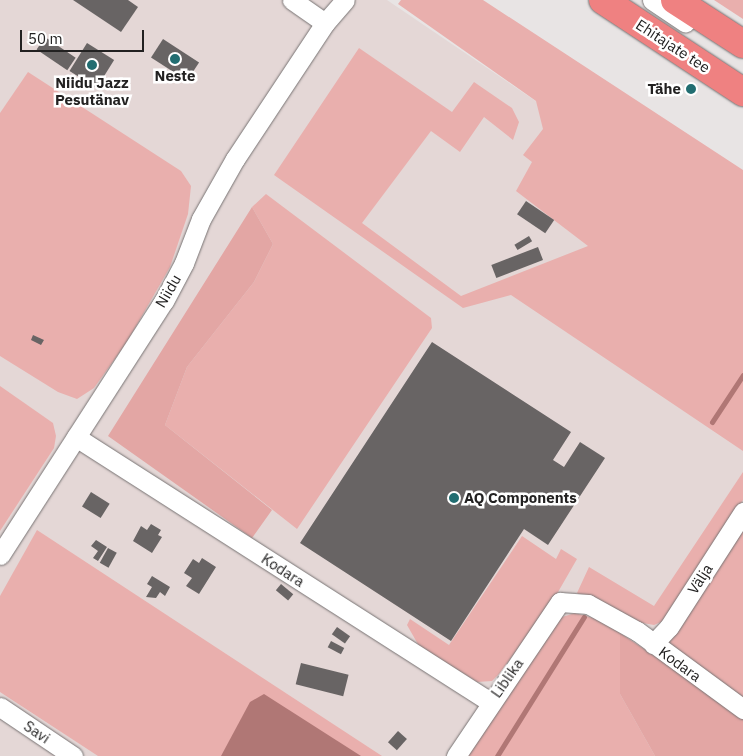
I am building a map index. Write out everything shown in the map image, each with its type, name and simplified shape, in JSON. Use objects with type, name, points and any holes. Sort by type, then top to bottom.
[{"type":"highway","name":"Ehitajate tee","points":[[603,0],[743,92]]},
{"type":"highway","points":[[675,0],[743,44]]},
{"type":"street","points":[[292,0],[325,23]]},
{"type":"street","name":"Niidu","points":[[325,23],[335,0]]},
{"type":"street","name":"Niidu","points":[[0,555],[164,301],[184,263],[201,219],[235,159],[325,23],[345,0]]},
{"type":"street","points":[[652,0],[743,59]]},
{"type":"street","points":[[691,0],[712,24]]},
{"type":"street","name":"Kodara","points":[[76,437],[490,702]]},
{"type":"street","name":"Välja","points":[[653,644],[669,627],[743,512]]},
{"type":"street","name":"Kodara","points":[[560,602],[588,604],[653,644],[743,709]]},
{"type":"street","name":"Liblika","points":[[456,756],[490,702],[560,602]]},
{"type":"street","name":"Savi","points":[[0,707],[73,756]]},
{"type":"shaded area","points":[[0,0],[387,0],[743,242],[743,756],[0,756]]},
{"type":"shaded area","points":[[401,0],[483,0],[743,170],[743,451],[511,295],[463,308],[274,175],[359,48],[452,112],[474,82],[512,108],[519,122],[513,140],[484,117],[460,152],[431,131],[362,223],[461,296],[588,246],[516,191],[532,162],[523,155],[543,129],[536,101],[398,4]]},
{"type":"shaded area","points":[[714,0],[743,0],[743,19]]},
{"type":"shaded area","points":[[28,72],[181,171],[191,186],[188,214],[170,267],[127,342],[94,388],[77,399],[58,392],[0,356],[0,113]]},
{"type":"shaded area","points":[[266,194],[431,318],[432,328],[297,529],[165,425],[187,367],[254,282],[273,244],[252,207]]},
{"type":"shaded area","points":[[252,207],[273,244],[254,282],[187,367],[165,425],[272,510],[252,538],[108,436]]},
{"type":"shaded area","points":[[0,386],[53,423],[56,436],[54,448],[0,531]]},
{"type":"shaded area","points":[[743,472],[743,500],[663,621],[654,625],[632,621],[577,593],[589,567],[654,606]]},
{"type":"shaded area","points":[[743,529],[743,704],[666,642]]},
{"type":"shaded area","points":[[37,530],[382,756],[98,756],[0,692],[0,596]]},
{"type":"shaded area","points":[[522,536],[556,559],[561,549],[577,559],[554,599],[500,673],[492,681],[477,682],[419,646],[407,625],[410,619],[449,645]]},
{"type":"shaded area","points":[[575,613],[600,620],[620,633],[620,694],[655,756],[468,756],[559,618]]},
{"type":"shaded area","points":[[620,633],[743,715],[743,756],[655,756],[620,694]]},
{"type":"shaded area","points":[[264,694],[361,756],[221,756],[250,702]]},
{"type":"building","points":[[73,0],[128,0],[138,7],[121,32]]},
{"type":"building","points":[[45,37],[76,58],[67,70],[37,49]]},
{"type":"building","name":"Neste","points":[[163,39],[199,62],[187,81],[151,57]]},
{"type":"building","name":"Niidu Jazz Pesutänav","points":[[87,43],[114,60],[97,88],[70,71]]},
{"type":"building","points":[[526,201],[554,220],[545,233],[517,214]]},
{"type":"building","points":[[529,236],[532,241],[518,250],[514,245]]},
{"type":"building","points":[[538,247],[543,260],[496,278],[491,265]]},
{"type":"building","points":[[33,335],[44,340],[41,345],[31,340]]},
{"type":"building","name":"AQ Components","points":[[432,342],[571,432],[553,460],[564,467],[580,442],[605,458],[548,545],[524,529],[451,641],[300,543]]},
{"type":"building","points":[[91,492],[110,504],[101,518],[82,506]]},
{"type":"building","points":[[151,524],[161,530],[158,535],[162,537],[152,553],[133,541],[141,526],[147,530]]},
{"type":"building","points":[[96,540],[107,547],[98,561],[93,558],[98,551],[91,546]]},
{"type":"building","points":[[108,548],[117,553],[109,568],[100,563]]},
{"type":"building","points":[[202,558],[216,567],[199,594],[186,586],[192,578],[184,573],[193,559],[199,563]]},
{"type":"building","points":[[152,576],[170,587],[165,596],[160,592],[156,598],[146,597],[152,587],[147,584]]},
{"type":"building","points":[[281,584],[293,594],[288,600],[276,590]]},
{"type":"building","points":[[337,627],[350,636],[345,644],[332,634]]},
{"type":"building","points":[[331,641],[344,648],[341,654],[328,647]]},
{"type":"building","points":[[301,663],[349,675],[343,696],[296,684]]},
{"type":"building","points":[[398,731],[407,739],[397,750],[388,742]]},
{"type":"waterway","points":[[712,422],[743,375]]},
{"type":"waterway","points":[[497,756],[584,617]]},
{"type":"place","name":"Neste","points":[[175,59]]},
{"type":"place","name":"Niidu Jazz Pesutänav","points":[[92,65]]},
{"type":"place","name":"Tähe","points":[[691,89]]},
{"type":"place","name":"AQ Components","points":[[454,498]]}]
